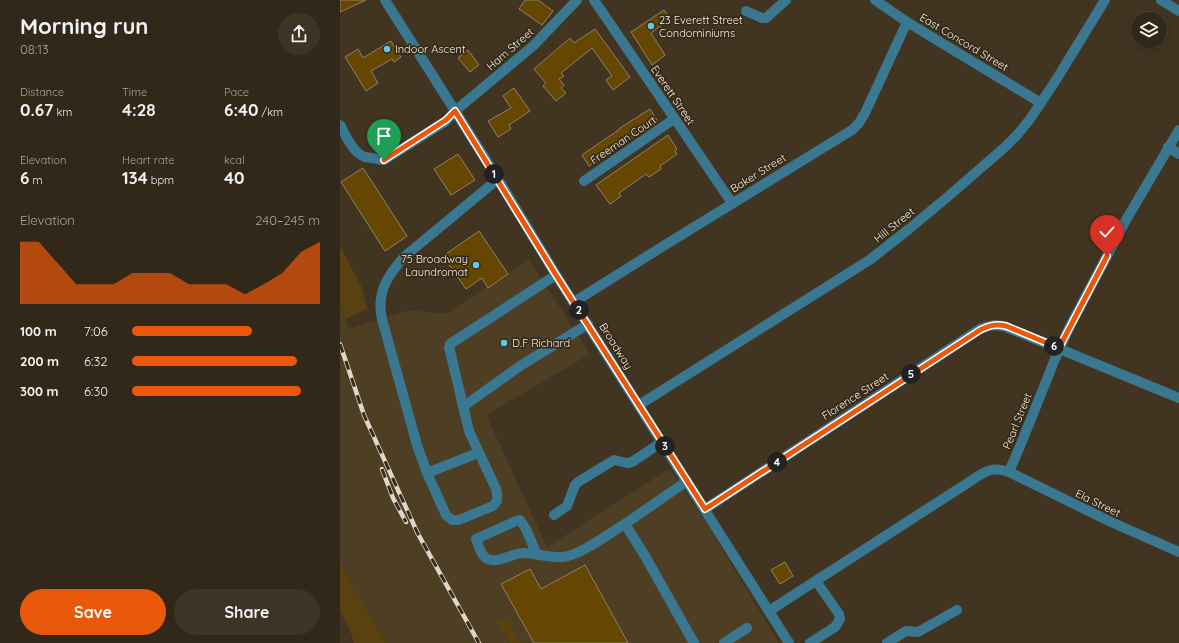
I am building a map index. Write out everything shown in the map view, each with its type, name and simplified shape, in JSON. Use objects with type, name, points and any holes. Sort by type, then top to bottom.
[{"type":"street","name":"Broadway","points":[[384,0],[769,611],[786,642]]},
{"type":"street","name":"Ham Street","points":[[340,125],[354,149],[358,153],[364,156],[384,160],[446,120],[522,56],[551,29],[577,0]]},
{"type":"street","name":"Everett Street","points":[[594,0],[732,204]]},
{"type":"street","points":[[746,11],[762,18],[766,18],[786,0]]},
{"type":"street","name":"East Concord Street","points":[[875,0],[907,22],[1041,103]]},
{"type":"street","name":"Hill Street","points":[[639,405],[860,266],[890,245],[1005,147],[1018,134],[1041,103],[1104,0]]},
{"type":"street","points":[[1161,0],[1179,11]]},
{"type":"street","name":"Baker Street","points":[[574,302],[843,136],[859,123],[907,22]]},
{"type":"street","name":"Freeman Court","points":[[584,181],[674,119]]},
{"type":"street","name":"Pearl Street","points":[[1009,472],[1059,348],[1126,220],[1179,130]]},
{"type":"street","points":[[1168,148],[1179,154]]},
{"type":"street","points":[[498,179],[404,256],[395,266],[388,278],[380,299],[382,319],[417,445],[427,473],[446,515],[452,520],[459,520],[493,506],[497,501],[497,493],[469,431],[449,347],[450,344],[556,275]]},
{"type":"street","points":[[464,406],[520,366],[588,324]]},
{"type":"street","name":"Florence Street","points":[[705,509],[985,327],[997,324],[1006,326],[1179,398]]},
{"type":"street","points":[[554,515],[567,506],[575,485],[578,482],[614,460],[627,463],[632,462],[662,442]]},
{"type":"street","points":[[427,473],[478,453]]},
{"type":"street","points":[[769,611],[988,470],[1000,469],[1009,472]]},
{"type":"street","name":"Ela Street","points":[[1009,472],[1111,522],[1179,552]]},
{"type":"street","points":[[537,555],[526,529],[520,520],[476,539],[483,555],[490,561],[495,561],[522,553],[537,555],[561,557],[577,553],[625,524],[687,481]]},
{"type":"street","points":[[625,524],[645,556],[694,643]]},
{"type":"street","points":[[810,643],[835,627],[840,619],[839,614],[816,581]]},
{"type":"street","points":[[887,643],[906,631],[918,632],[957,610]]},
{"type":"street","points":[[724,643],[747,628]]},
{"type":"shaded area","points":[[340,246],[361,286],[367,309],[346,319],[340,302]]},
{"type":"shaded area","points":[[529,260],[590,354],[486,415],[547,547],[669,469],[705,521],[779,643],[520,643],[508,620],[498,622],[510,643],[386,643],[340,563],[340,302],[349,329],[409,310],[446,314]]},
{"type":"shaded area","points":[[340,563],[386,643],[354,643],[349,627],[340,612]]},
{"type":"shaded area","points":[[508,620],[520,643],[510,643],[497,621]]},
{"type":"building","points":[[340,0],[366,0],[340,12]]},
{"type":"building","points":[[525,0],[538,0],[553,11],[542,25],[519,9]]},
{"type":"building","points":[[664,10],[670,19],[651,33],[665,55],[652,65],[631,32]]},
{"type":"building","points":[[595,29],[630,77],[613,90],[606,80],[612,76],[592,48],[561,73],[564,76],[559,79],[564,85],[561,88],[566,93],[556,101],[543,86],[546,83],[534,69],[570,38],[574,43]]},
{"type":"building","points":[[391,41],[401,57],[394,62],[392,59],[371,71],[378,83],[366,91],[345,57],[358,49],[363,58]]},
{"type":"building","points":[[468,50],[479,65],[470,72],[458,58]]},
{"type":"building","points":[[514,88],[530,111],[509,125],[511,129],[498,137],[488,121],[511,108],[503,96]]},
{"type":"building","points":[[650,109],[658,122],[641,133],[640,132],[589,166],[582,155]]},
{"type":"building","points":[[668,135],[677,149],[675,151],[677,154],[660,166],[661,169],[649,177],[646,174],[619,193],[621,196],[610,204],[596,185]]},
{"type":"building","points":[[458,154],[475,180],[451,195],[434,169]]},
{"type":"building","points":[[363,168],[407,236],[385,251],[341,182]]},
{"type":"building","name":"75 Broadway Laundromat","points":[[479,231],[508,274],[488,288],[482,278],[466,289],[443,256]]},
{"type":"building","points":[[785,562],[793,576],[780,584],[771,570]]},
{"type":"building","points":[[585,565],[628,643],[534,643],[501,584],[530,569],[541,589]]},
{"type":"railway","points":[[340,344],[364,415],[418,534],[479,643]]},
{"type":"railway","points":[[382,469],[393,498],[406,522]]},
{"type":"place","name":"23 Everett Street Condominiums","points":[[651,26]]},
{"type":"place","name":"Indoor Ascent","points":[[387,49]]},
{"type":"place","name":"75 Broadway Laundromat","points":[[476,265]]},
{"type":"place","name":"D.F Richard","points":[[504,343]]},
{"type":"route","points":[[384,160],[446,120],[455,111],[556,275],[705,509],[980,330],[990,325],[997,324],[1006,326],[1059,348],[1107,256]]}]
